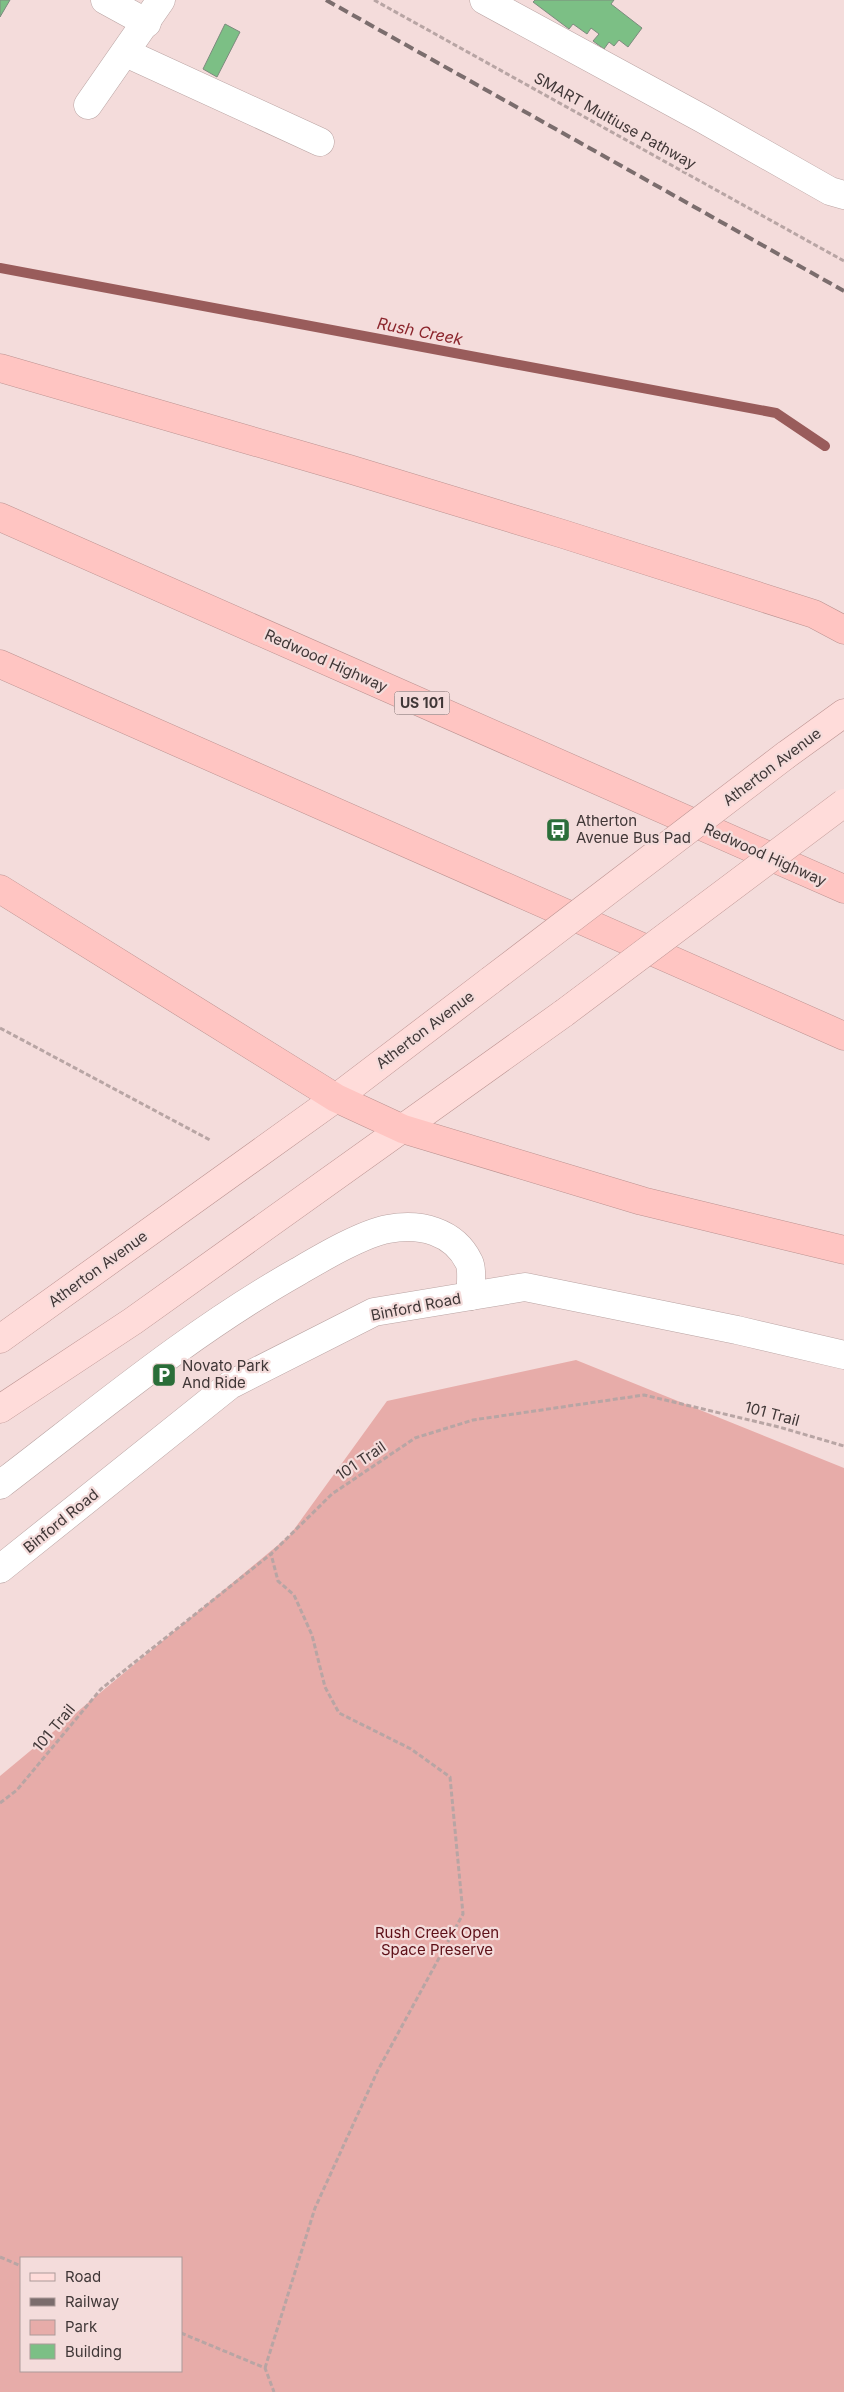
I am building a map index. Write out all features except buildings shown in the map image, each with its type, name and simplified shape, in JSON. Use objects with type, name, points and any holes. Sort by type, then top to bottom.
[{"type":"highway","points":[[0,368],[572,537],[814,614],[844,630]]},
{"type":"highway","name":"Redwood Highway","points":[[0,516],[844,889]]},
{"type":"highway","points":[[0,664],[844,1036]]},
{"type":"highway","points":[[0,889],[336,1098],[403,1129],[642,1201],[844,1250]]},
{"type":"main road","name":"Atherton Avenue","points":[[0,1339],[336,1098],[786,755],[844,713]]},
{"type":"main road","points":[[0,1409],[133,1321],[403,1129],[564,1013],[844,803]]},
{"type":"street","points":[[105,0],[146,24]]},
{"type":"street","points":[[88,105],[162,0]]},
{"type":"street","points":[[484,0],[703,119],[830,191],[844,195]]},
{"type":"street","points":[[126,53],[320,142]]},
{"type":"street","points":[[0,1485],[162,1359],[258,1294],[334,1250],[387,1229],[423,1227],[452,1239],[470,1263],[471,1296]]},
{"type":"street","name":"Binford Road","points":[[0,1569],[230,1385],[374,1312],[525,1287],[737,1330],[844,1355]]},
{"type":"path","name":"SMART Multiuse Pathway","points":[[374,0],[844,262]]},
{"type":"path","points":[[0,1028],[210,1140]]},
{"type":"path","name":"101 Trail","points":[[0,1803],[17,1790],[101,1689],[271,1554],[332,1494],[415,1438],[473,1420],[644,1395],[779,1427],[844,1446]]},
{"type":"path","points":[[271,1554],[278,1581],[294,1595],[312,1636],[324,1687],[339,1713],[411,1749],[450,1777],[463,1914],[378,2070],[314,2208],[265,2368],[274,2392]]},
{"type":"path","points":[[0,2257],[20,2266]]},
{"type":"path","points":[[182,2333],[265,2368]]},
{"type":"green space","name":"Rush Creek Open Space Preserve","points":[[576,1360],[844,1468],[844,2392],[0,2392],[0,1776],[290,1535],[387,1401]]},
{"type":"waterway","name":"Rush Creek","points":[[0,268],[776,413],[825,446]]},
{"type":"railway","points":[[326,0],[844,291]]},
{"type":"place","name":"Atherton Avenue Bus Pad","points":[[558,830]]},
{"type":"place","name":"Novato Park And Ride","points":[[164,1375]]}]
